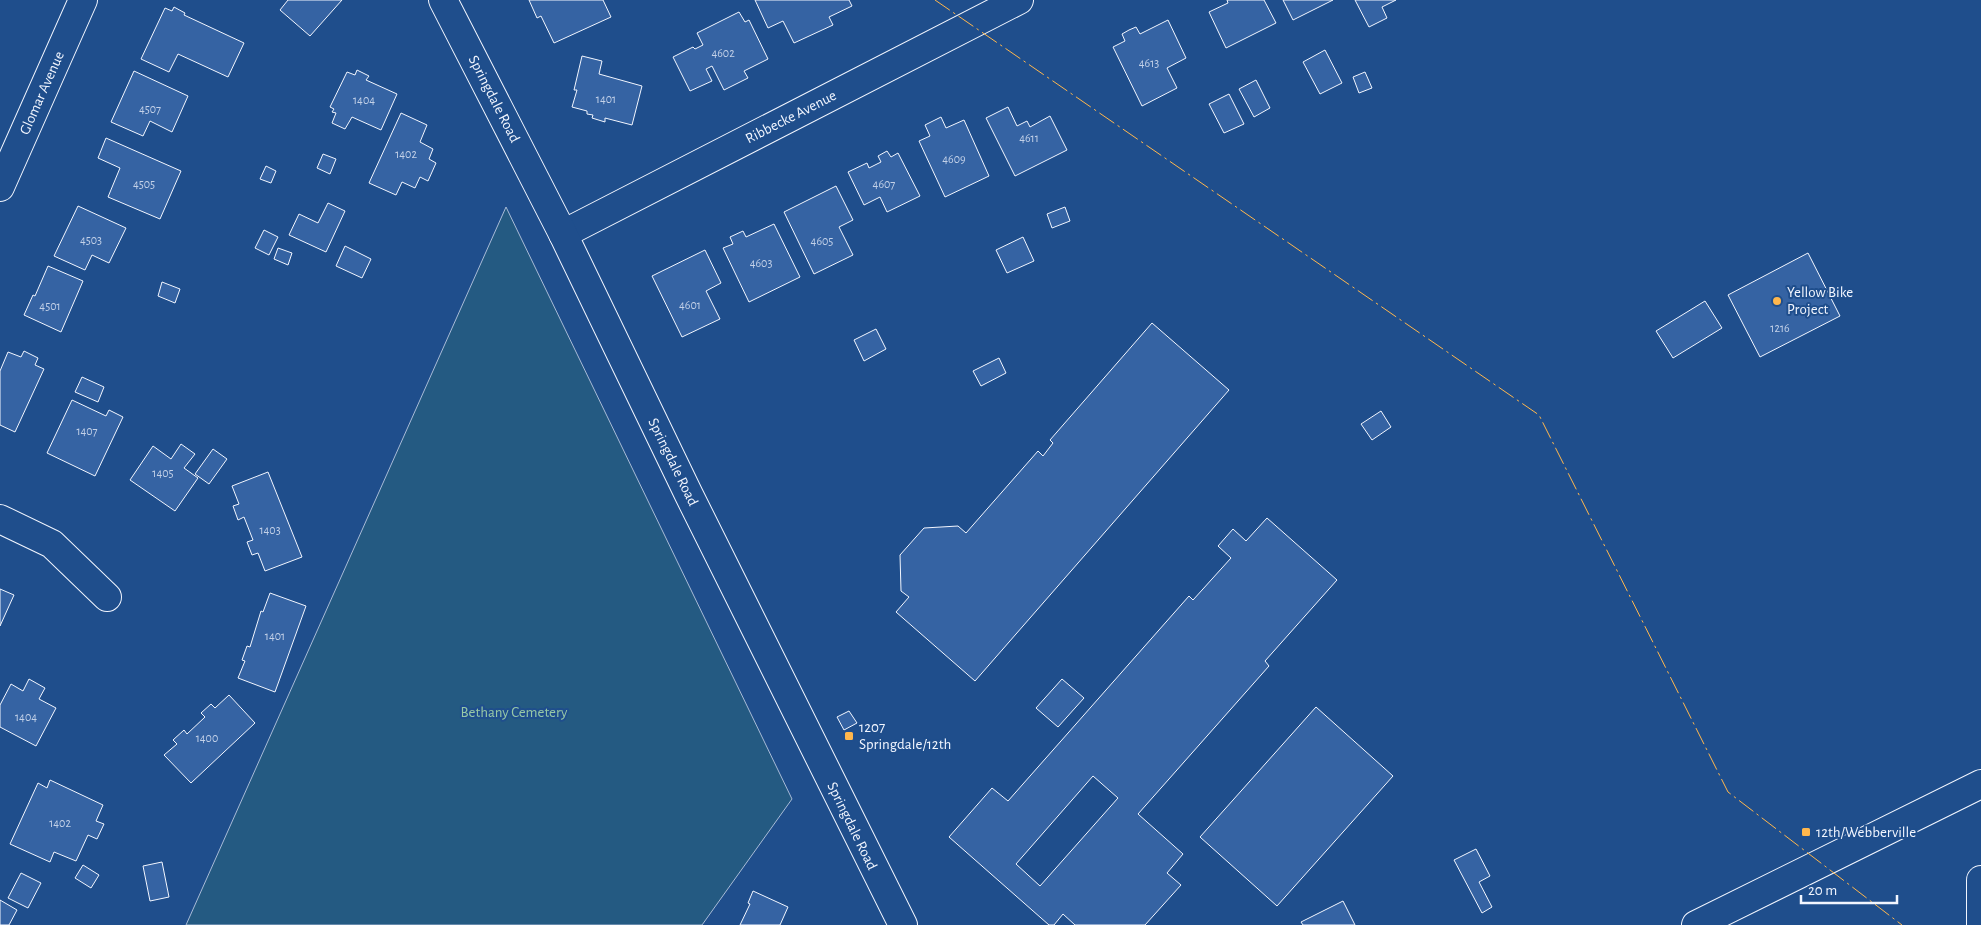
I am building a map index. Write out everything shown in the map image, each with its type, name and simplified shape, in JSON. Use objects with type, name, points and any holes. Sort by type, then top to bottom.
[{"type":"street","name":"Glomar Avenue","points":[[0,187],[84,0]]},
{"type":"street","name":"Springdale Road","points":[[443,0],[563,234],[698,513],[903,925]]},
{"type":"street","name":"Ribbecke Avenue","points":[[563,234],[1020,0]]},
{"type":"street","points":[[0,519],[52,544],[107,596]]},
{"type":"street","points":[[1696,925],[1981,784]]},
{"type":"street","points":[[1981,880],[1981,925]]},
{"type":"green space","name":"Bethany Cemetery","points":[[506,207],[792,799],[702,925],[186,925]]},
{"type":"building","points":[[288,0],[342,0],[310,36],[280,10]]},
{"type":"building","points":[[529,0],[603,0],[611,17],[554,43],[541,16],[537,18]]},
{"type":"building","points":[[755,0],[849,0],[852,6],[829,17],[833,25],[794,43],[783,21],[768,28]]},
{"type":"building","points":[[1227,0],[1264,0],[1276,23],[1226,48],[1209,12],[1228,3]]},
{"type":"building","points":[[1283,0],[1333,0],[1293,20]]},
{"type":"building","points":[[1355,0],[1396,0],[1382,7],[1387,18],[1369,27]]},
{"type":"building","points":[[174,7],[185,13],[184,15],[244,43],[228,77],[178,54],[169,72],[141,59],[165,8],[172,11]]},
{"type":"building","points":[[739,12],[745,22],[749,20],[768,59],[744,71],[748,78],[724,90],[712,66],[706,69],[712,81],[690,91],[673,57],[693,47],[695,49],[703,45],[697,33]]},
{"type":"building","points":[[1168,20],[1186,58],[1167,68],[1177,88],[1142,106],[1113,47],[1125,41],[1122,34],[1129,30],[1136,27],[1140,34]]},
{"type":"building","points":[[1325,50],[1342,83],[1320,94],[1303,62]]},
{"type":"building","points":[[582,56],[602,61],[599,74],[642,86],[632,125],[605,118],[605,122],[592,118],[593,115],[587,114],[587,111],[572,107],[577,90],[574,90]]},
{"type":"building","points":[[357,70],[369,76],[366,80],[397,94],[381,130],[352,117],[345,129],[332,123],[336,113],[332,112],[334,109],[330,107],[347,72],[355,75]]},
{"type":"building","points":[[134,71],[188,96],[172,132],[150,121],[143,136],[111,122]]},
{"type":"building","points":[[1365,72],[1372,88],[1359,93],[1353,77]]},
{"type":"building","points":[[1256,80],[1270,108],[1254,117],[1239,89]]},
{"type":"building","points":[[1229,94],[1244,124],[1224,133],[1209,104]]},
{"type":"building","points":[[1008,107],[1017,126],[1027,121],[1030,127],[1050,116],[1067,150],[1015,176],[986,118]]},
{"type":"building","points":[[401,113],[427,125],[420,142],[433,149],[429,159],[436,163],[428,181],[420,177],[415,188],[402,182],[396,195],[369,183]]},
{"type":"building","points":[[941,117],[946,128],[964,120],[989,176],[945,197],[919,141],[930,136],[925,125]]},
{"type":"building","points":[[106,138],[181,171],[160,219],[108,197],[120,168],[98,158]]},
{"type":"building","points":[[887,151],[891,157],[898,153],[920,196],[887,212],[880,197],[864,205],[848,172],[867,163],[869,168],[881,162],[878,156]]},
{"type":"building","points":[[323,154],[336,159],[330,174],[317,168]]},
{"type":"building","points":[[266,166],[276,171],[271,183],[260,179]]},
{"type":"building","points":[[836,186],[853,220],[839,227],[853,255],[814,274],[784,212]]},
{"type":"building","points":[[328,203],[345,211],[326,252],[289,235],[299,214],[318,223]]},
{"type":"building","points":[[78,206],[126,228],[109,263],[92,255],[85,270],[54,256]]},
{"type":"building","points":[[1065,207],[1070,221],[1052,228],[1047,214]]},
{"type":"building","points":[[774,224],[800,277],[749,302],[723,248],[733,244],[730,237],[743,231],[746,237]]},
{"type":"building","points":[[264,230],[278,237],[269,255],[255,248]]},
{"type":"building","points":[[1023,237],[1034,261],[1007,273],[996,250]]},
{"type":"building","points":[[345,246],[371,259],[362,278],[336,266]]},
{"type":"building","points":[[278,248],[292,253],[288,265],[274,259]]},
{"type":"building","points":[[705,250],[721,283],[706,291],[720,319],[682,337],[652,276]]},
{"type":"building","points":[[1808,253],[1840,316],[1760,357],[1728,295]]},
{"type":"building","points":[[48,266],[83,281],[61,332],[24,315],[33,295],[35,296]]},
{"type":"building","points":[[162,282],[180,289],[175,303],[158,296]]},
{"type":"building","points":[[1705,301],[1722,328],[1673,358],[1656,331]]},
{"type":"building","points":[[1152,323],[1229,390],[975,681],[896,612],[909,597],[901,591],[900,555],[924,528],[958,526],[966,533],[1038,451],[1043,456],[1053,443],[1050,440]]},
{"type":"building","points":[[876,329],[886,349],[864,361],[854,340]]},
{"type":"building","points":[[24,351],[38,358],[35,365],[44,369],[15,432],[0,425],[0,371],[8,352],[21,357]]},
{"type":"building","points":[[999,358],[1006,373],[981,386],[973,371]]},
{"type":"building","points":[[82,377],[104,387],[98,402],[75,392]]},
{"type":"building","points":[[72,400],[106,416],[109,410],[123,417],[95,476],[47,453]]},
{"type":"building","points":[[1381,411],[1391,427],[1372,440],[1361,424]]},
{"type":"building","points":[[181,444],[195,454],[184,468],[198,478],[175,511],[130,480],[153,446],[171,459]]},
{"type":"building","points":[[213,449],[227,459],[209,484],[195,474]]},
{"type":"building","points":[[268,472],[302,557],[265,571],[258,553],[252,555],[247,542],[253,540],[244,517],[238,520],[233,506],[239,504],[232,486]]},
{"type":"building","points":[[1267,518],[1337,580],[1265,661],[1269,666],[1138,814],[1183,854],[1167,873],[1181,885],[1145,925],[1075,925],[1063,914],[1054,925],[1049,925],[949,837],[992,788],[1008,801],[1189,596],[1193,600],[1231,558],[1218,546],[1233,529],[1246,541]],"holes":[[[1093,776],[1118,798],[1040,886],[1016,864]]]},
{"type":"building","points":[[0,589],[14,595],[0,626]]},
{"type":"building","points":[[270,593],[306,606],[275,692],[238,678],[245,661],[242,660],[247,646],[250,647],[261,611],[263,612]]},
{"type":"building","points":[[29,679],[45,688],[39,699],[56,708],[36,746],[0,727],[0,705],[11,684],[23,691]]},
{"type":"building","points":[[1062,679],[1084,698],[1058,727],[1036,708]]},
{"type":"building","points":[[229,695],[255,723],[191,783],[164,755],[177,744],[173,740],[184,730],[187,734],[205,717],[201,713],[211,704],[215,708]]},
{"type":"building","points":[[1316,707],[1393,776],[1277,906],[1200,837]]},
{"type":"building","points":[[849,711],[857,723],[844,730],[837,717]]},
{"type":"building","points":[[50,780],[103,805],[96,821],[104,824],[97,839],[88,835],[76,861],[54,852],[50,862],[10,844],[38,783],[47,788]]},
{"type":"building","points":[[1476,849],[1490,876],[1479,882],[1492,907],[1482,913],[1454,860]]},
{"type":"building","points":[[162,862],[169,897],[150,901],[143,866]]},
{"type":"building","points":[[83,865],[99,875],[91,888],[75,878]]},
{"type":"building","points":[[21,873],[41,883],[28,908],[8,898]]},
{"type":"building","points":[[753,891],[788,907],[780,925],[740,925],[750,904],[748,903]]},
{"type":"building","points":[[0,900],[17,910],[9,925],[0,925]]},
{"type":"building","points":[[1343,901],[1355,925],[1303,925],[1301,922]]},
{"type":"power","points":[[935,0],[1539,415],[1728,792],[1902,925]]},
{"type":"place","name":"Yellow Bike Project","points":[[1777,301]]},
{"type":"place","name":"1207 Springdale/12th","points":[[849,736]]},
{"type":"place","name":"12th/Webberville","points":[[1806,832]]}]
